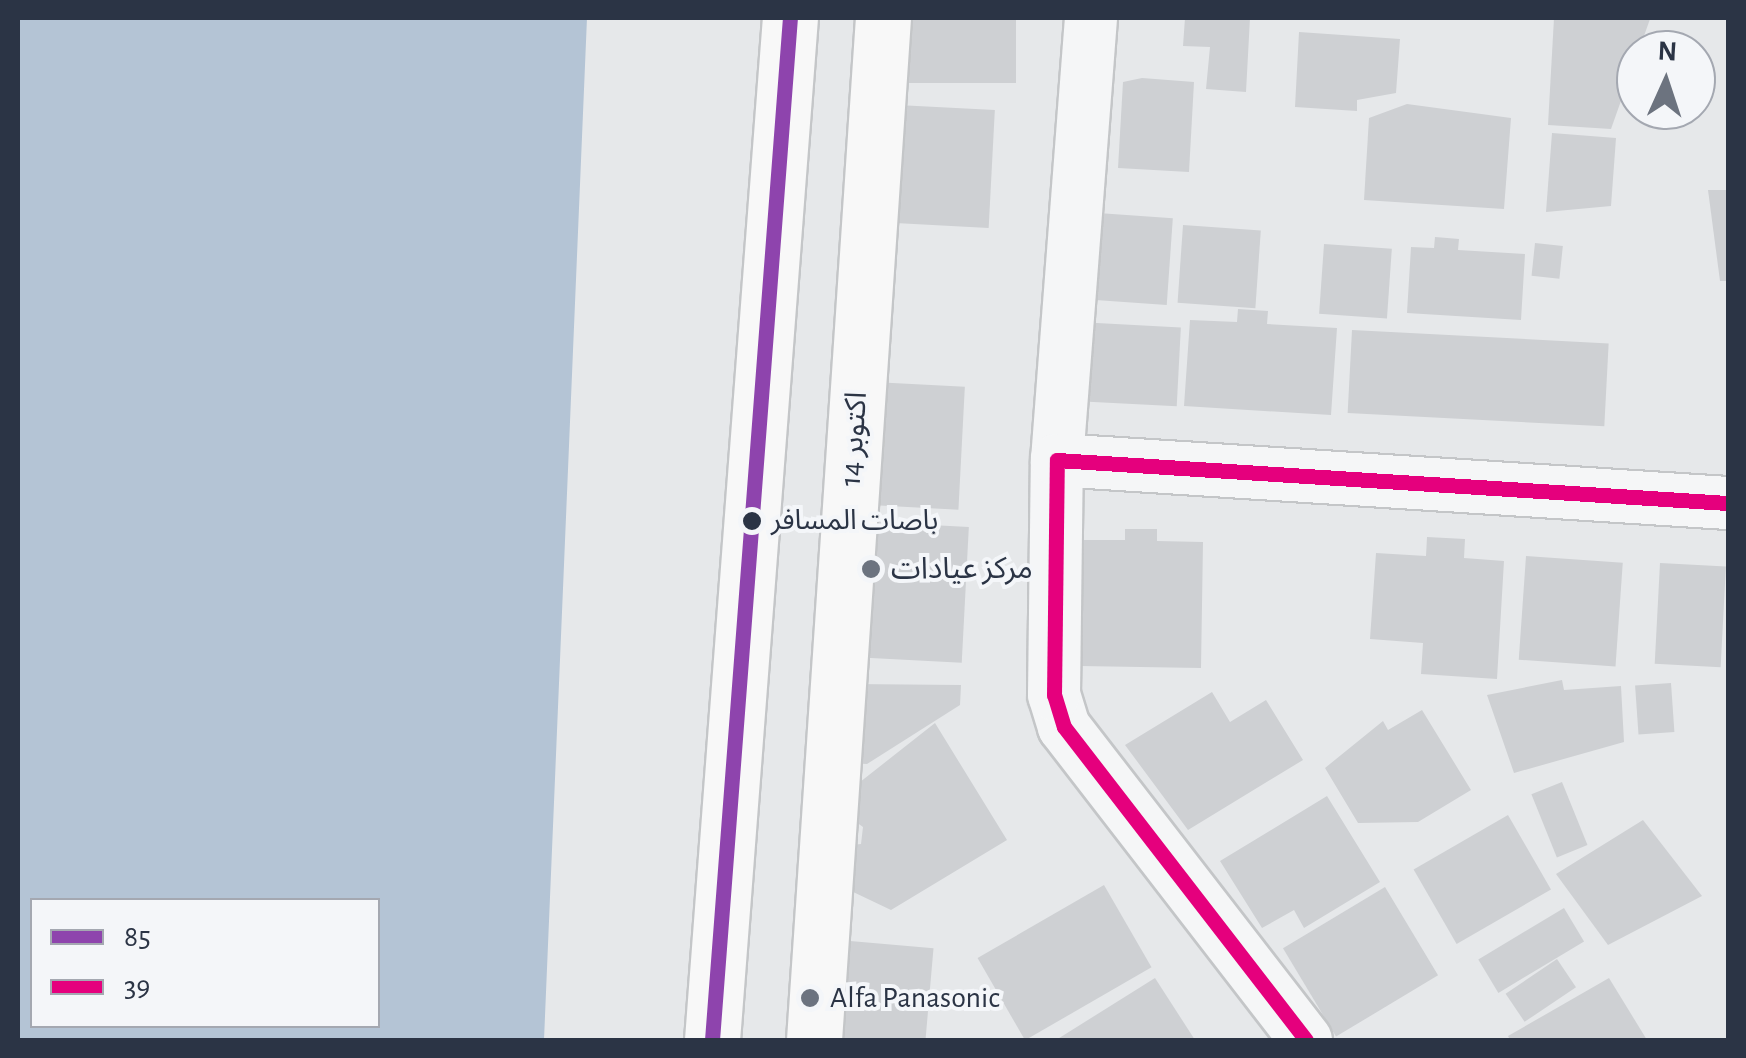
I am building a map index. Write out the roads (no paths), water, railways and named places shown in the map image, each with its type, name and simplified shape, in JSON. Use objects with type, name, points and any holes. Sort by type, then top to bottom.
[{"type":"highway","points":[[712,1040],[790,18]]},
{"type":"highway","name":"14 اكتوبر","points":[[814,1040],[883,18]]},
{"type":"street","points":[[1091,18],[1057,460],[1054,695],[1064,727],[1306,1040]]},
{"type":"street","points":[[1057,460],[1728,503]]},
{"type":"water","points":[[18,18],[587,18],[544,1040],[18,1040]]},
{"type":"place","name":"باصات المسافر","points":[[752,521]]},
{"type":"place","name":"مركز عيادات","points":[[871,569]]},
{"type":"place","name":"Alfa Panasonic","points":[[810,998]]}]
